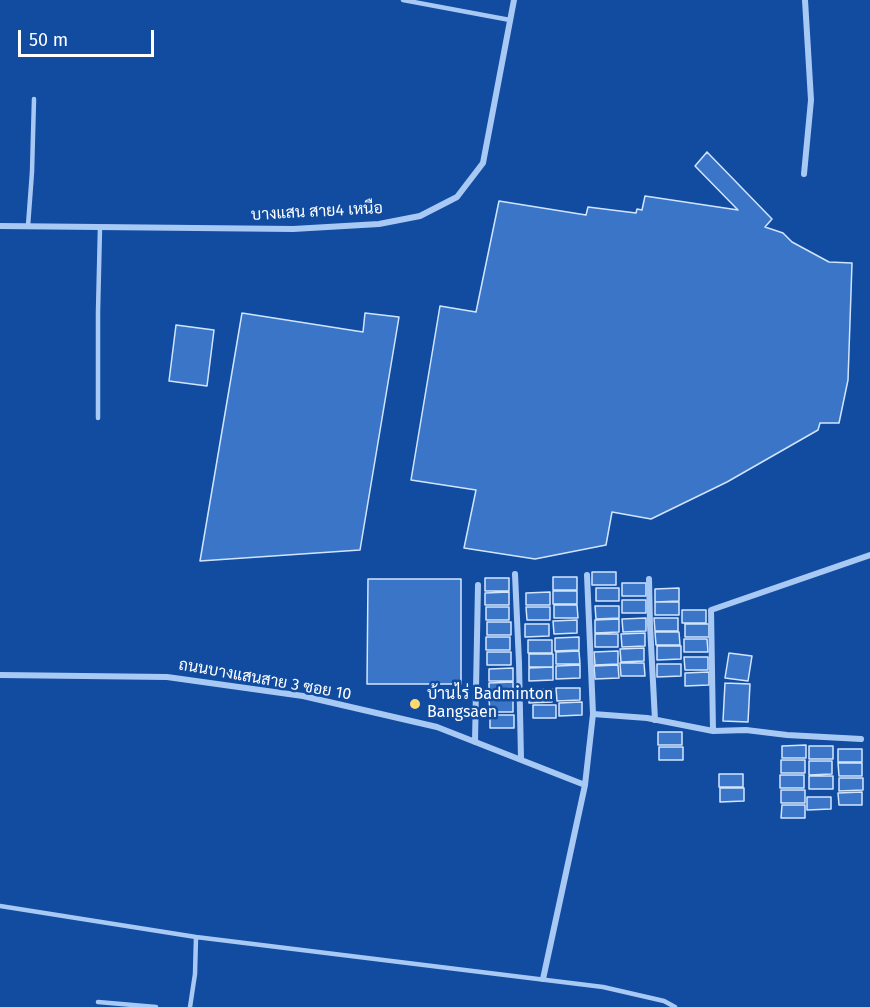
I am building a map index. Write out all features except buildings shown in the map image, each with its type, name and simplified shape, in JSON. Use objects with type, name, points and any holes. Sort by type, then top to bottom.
[{"type":"street","name":"บางแสน สาย4 เหนือ","points":[[0,226],[293,229],[379,224],[420,216],[457,197],[483,163],[514,0]]},
{"type":"street","points":[[804,174],[811,100],[805,0]]},
{"type":"street","points":[[713,731],[711,610],[870,555]]},
{"type":"street","points":[[515,574],[521,759]]},
{"type":"street","points":[[543,979],[585,785],[593,714],[587,575]]},
{"type":"street","points":[[649,579],[655,720]]},
{"type":"street","points":[[475,742],[478,585]]},
{"type":"street","name":"ถนนบางแสนสาย 3 ซอย 10","points":[[0,675],[167,677],[303,696],[437,727],[585,785]]},
{"type":"street","points":[[593,714],[655,720],[713,731],[746,730],[861,739]]},
{"type":"lane","points":[[403,0],[510,20]]},
{"type":"lane","points":[[28,226],[34,99]]},
{"type":"lane","points":[[98,418],[100,227]]},
{"type":"lane","points":[[0,906],[196,937],[603,987],[664,1001],[675,1007]]},
{"type":"lane","points":[[190,1007],[195,974],[196,937]]},
{"type":"lane","points":[[98,1002],[156,1007]]},
{"type":"place","name":"บ้านไร่ Badminton Bangsaen","points":[[415,704]]}]
